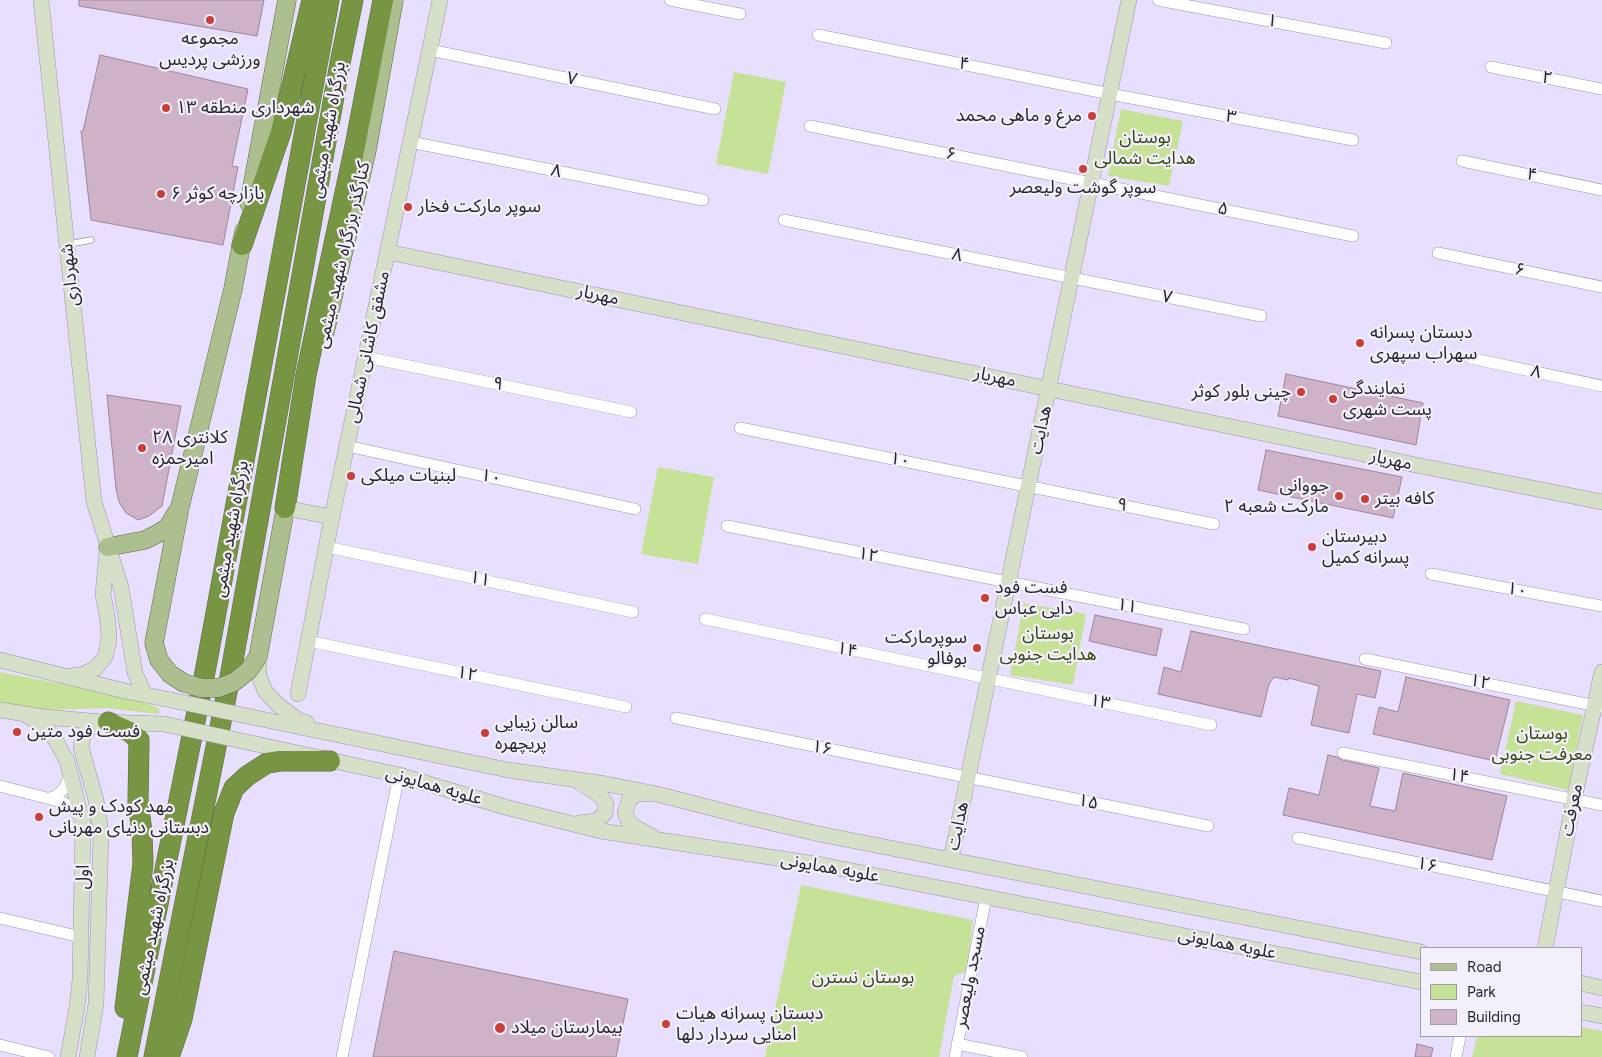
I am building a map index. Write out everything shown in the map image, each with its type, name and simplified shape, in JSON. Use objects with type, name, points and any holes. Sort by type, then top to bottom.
[{"type":"highway","points":[[242,245],[281,132],[312,0]]},
{"type":"highway","name":"بزرگراه شهید میثمی","points":[[127,1057],[208,657],[329,0]]},
{"type":"highway","name":"بزرگراه شهید میثمی","points":[[154,1057],[230,677],[340,63],[353,0]]},
{"type":"highway","points":[[285,508],[306,375],[355,146],[383,0]]},
{"type":"highway","points":[[105,722],[130,732],[139,740],[140,756],[138,794],[143,864],[119,1057]]},
{"type":"highway","points":[[169,1057],[182,1019],[224,812],[234,788],[246,776],[267,763],[280,761],[330,761]]},
{"type":"main road","points":[[258,657],[248,671],[234,682],[218,688],[201,688],[184,683],[170,674],[159,660],[154,643],[180,507],[233,289],[286,0]]},
{"type":"main road","name":"کنارگذر بزرگراه شهید میثمی","points":[[258,657],[285,508],[367,150],[394,0]]},
{"type":"main road","points":[[108,547],[145,540],[157,534],[168,527],[180,507]]},
{"type":"street","name":"شهرداری","points":[[41,0],[94,502],[121,587],[135,673],[145,695]]},
{"type":"street","name":"مشفق کاشانی شمالی","points":[[298,694],[332,517],[440,0]]},
{"type":"street","points":[[670,0],[740,14]]},
{"type":"street","name":"هدایت","points":[[952,859],[1129,0]]},
{"type":"street","name":"۱","points":[[1158,0],[1386,43]]},
{"type":"street","name":"۴","points":[[818,35],[1110,94]]},
{"type":"street","name":"۷","points":[[430,50],[715,109]]},
{"type":"street","name":"۲","points":[[1491,66],[1602,89]]},
{"type":"street","name":"۳","points":[[1110,94],[1353,140]]},
{"type":"street","name":"۶","points":[[810,126],[1092,182]]},
{"type":"street","name":"۸","points":[[410,142],[702,200]]},
{"type":"street","name":"۴","points":[[1462,161],[1602,190]]},
{"type":"street","name":"۵","points":[[1092,182],[1353,236]]},
{"type":"street","name":"۸","points":[[784,220],[1072,278]]},
{"type":"street","name":"مهریار","points":[[388,252],[1602,502]]},
{"type":"street","name":"۶","points":[[1438,253],[1602,287]]},
{"type":"street","name":"۷","points":[[1072,278],[1261,316]]},
{"type":"street","name":"۹","points":[[366,357],[631,412]]},
{"type":"street","name":"۸","points":[[1470,358],[1602,386]]},
{"type":"street","name":"۱۰","points":[[740,428],[1029,486]]},
{"type":"street","name":"۱۰","points":[[347,446],[635,509]]},
{"type":"street","name":"۹","points":[[1029,486],[1214,524]]},
{"type":"street","points":[[285,508],[332,517]]},
{"type":"street","name":"۱۲","points":[[727,526],[1009,583]]},
{"type":"street","points":[[71,676],[84,674],[96,668],[105,656],[109,640],[103,594],[108,547]]},
{"type":"street","name":"۱۱","points":[[327,547],[633,612]]},
{"type":"street","name":"۱۰","points":[[1431,574],[1602,606]]},
{"type":"street","name":"۱۱","points":[[1009,583],[1244,629]]},
{"type":"street","name":"۱۴","points":[[705,619],[989,680]]},
{"type":"street","name":"۱۲","points":[[308,641],[626,707]]},
{"type":"street","points":[[258,657],[259,676],[266,691],[278,706],[298,720],[339,735]]},
{"type":"street","name":"۱۲","points":[[1365,658],[1598,707]]},
{"type":"street","name":"علویه همایونی","points":[[0,660],[145,695],[508,770],[657,794],[819,834],[1420,952]]},
{"type":"street","name":"معرفت","points":[[1545,947],[1574,799],[1598,707],[1602,672]]},
{"type":"street","name":"۱۳","points":[[989,680],[1211,725]]},
{"type":"street","name":"علویه همایونی","points":[[0,710],[26,715],[105,722],[164,724],[399,775],[505,807],[601,831],[662,842],[822,865],[1420,982]]},
{"type":"street","name":"اول","points":[[26,715],[45,727],[55,739],[67,760],[83,820],[84,846],[77,1007],[68,1057]]},
{"type":"street","name":"۱۶","points":[[676,718],[968,778]]},
{"type":"street","name":"اول","points":[[86,1057],[96,1004],[101,833],[96,800],[80,747],[86,732],[90,728],[105,722]]},
{"type":"street","name":"۱۴","points":[[1343,753],[1574,799]]},
{"type":"street","points":[[50,798],[63,790],[71,775]]},
{"type":"street","points":[[342,1057],[399,775]]},
{"type":"street","name":"۱۵","points":[[968,778],[1208,826]]},
{"type":"street","points":[[568,823],[586,824],[597,820],[605,813],[606,804],[601,796],[573,779]]},
{"type":"street","points":[[0,786],[50,798],[71,807],[83,820]]},
{"type":"street","points":[[657,794],[637,794],[628,800],[625,813],[628,821],[636,828],[662,842]]},
{"type":"street","points":[[1574,799],[1602,804]]},
{"type":"street","name":"۱۶","points":[[1298,838],[1556,891]]},
{"type":"street","points":[[1556,891],[1602,901]]},
{"type":"street","name":"مسجد ولیعصر","points":[[955,1057],[986,897]]},
{"type":"street","points":[[0,918],[81,937]]},
{"type":"street","points":[[1582,983],[1602,988]]},
{"type":"street","points":[[1582,1012],[1602,1016]]},
{"type":"street","points":[[1456,1057],[1460,1037]]},
{"type":"street","points":[[957,1044],[1022,1057]]},
{"type":"street","points":[[0,1045],[49,1057]]},
{"type":"lane","points":[[67,245],[91,240]]},
{"type":"green space","points":[[734,72],[786,82],[768,174],[716,164]]},
{"type":"green space","name":"بوستان هدایت شمالی","points":[[1121,109],[1183,121],[1169,186],[1108,176]]},
{"type":"green space","points":[[658,467],[714,477],[698,564],[641,554]]},
{"type":"green space","name":"بوستان هدایت جنوبی","points":[[1024,603],[1086,614],[1073,685],[1010,675]]},
{"type":"green space","points":[[0,672],[105,690],[159,708],[159,714],[107,708],[47,710],[0,703]]},
{"type":"green space","name":"بوستان معرفت جنوبی","points":[[1516,701],[1583,715],[1568,790],[1500,774]]},
{"type":"green space","name":"بوستان نسترن","points":[[801,885],[973,920],[967,971],[954,976],[939,1057],[765,1057]]},
{"type":"green space","points":[[1582,1027],[1602,1031],[1602,1057],[1472,1057],[1477,1037],[1582,1037]]},
{"type":"building","name":"مجموعه ورزشی پردیس","points":[[79,0],[264,0],[257,36],[79,6]]},
{"type":"building","points":[[100,55],[248,89],[232,166],[238,167],[223,245],[91,220],[81,131],[83,131]]},
{"type":"building","points":[[1286,374],[1423,403],[1416,445],[1278,416]]},
{"type":"building","name":"کلانتری ۲۸ امیرحمزه","points":[[107,395],[181,406],[162,506],[149,516],[138,520],[126,513],[119,502],[116,489]]},
{"type":"building","points":[[1266,450],[1402,477],[1393,518],[1258,490]]},
{"type":"building","points":[[1095,615],[1162,629],[1156,656],[1089,641]]},
{"type":"building","points":[[1191,631],[1381,671],[1375,698],[1357,694],[1349,733],[1311,725],[1319,686],[1289,678],[1288,680],[1274,677],[1269,684],[1261,717],[1158,694],[1164,667],[1181,672]]},
{"type":"building","points":[[1406,677],[1510,700],[1495,761],[1373,734],[1379,707],[1398,712]]},
{"type":"building","points":[[1328,755],[1379,768],[1370,806],[1395,811],[1403,773],[1507,796],[1492,860],[1283,815],[1289,788],[1319,795]]},
{"type":"building","name":"بیمارستان میلاد","points":[[394,951],[628,999],[616,1057],[373,1057]]},
{"type":"building","points":[[1417,1044],[1433,1048],[1431,1057],[1415,1057]]},
{"type":"place","name":"مجموعه ورزشی پردیس","points":[[210,20]]},
{"type":"place","name":"شهرداری منطقه ۱۳","points":[[166,108]]},
{"type":"place","name":"مرغ و ماهی محمد","points":[[1092,116]]},
{"type":"place","name":"سوپر گوشت ولیعصر","points":[[1083,169]]},
{"type":"place","name":"بازارچه کوثر ۶","points":[[161,194]]},
{"type":"place","name":"سوپر مارکت فخار","points":[[408,207]]},
{"type":"place","name":"دبستان پسرانه سهراب سپهری","points":[[1360,343]]},
{"type":"place","name":"چینی بلور کوثر","points":[[1301,392]]},
{"type":"place","name":"نمایندگی پست شهری","points":[[1333,399]]},
{"type":"place","name":"کلانتری ۲۸ امیرحمزه","points":[[142,448]]},
{"type":"place","name":"لبنیات میلکی","points":[[351,476]]},
{"type":"place","name":"جووانی مارکت شعبه ۲","points":[[1339,496]]},
{"type":"place","name":"کافه بیتر","points":[[1365,499]]},
{"type":"place","name":"دبیرستان پسرانه کمیل","points":[[1312,547]]},
{"type":"place","name":"فست فود دایی عباس","points":[[985,598]]},
{"type":"place","name":"سوپرمارکت بوفالو","points":[[977,648]]},
{"type":"place","name":"فست فود متین","points":[[17,732]]},
{"type":"place","name":"سالن زیبایی پریچهره","points":[[485,733]]},
{"type":"place","name":"مهد کودک و پیش دبستانی دنیای‌ مهربانی","points":[[39,817]]},
{"type":"place","name":"دبستان پسرانه هیات امنایی سردار دلها","points":[[666,1024]]},
{"type":"place","name":"بیمارستان میلاد","points":[[500,1028]]}]
